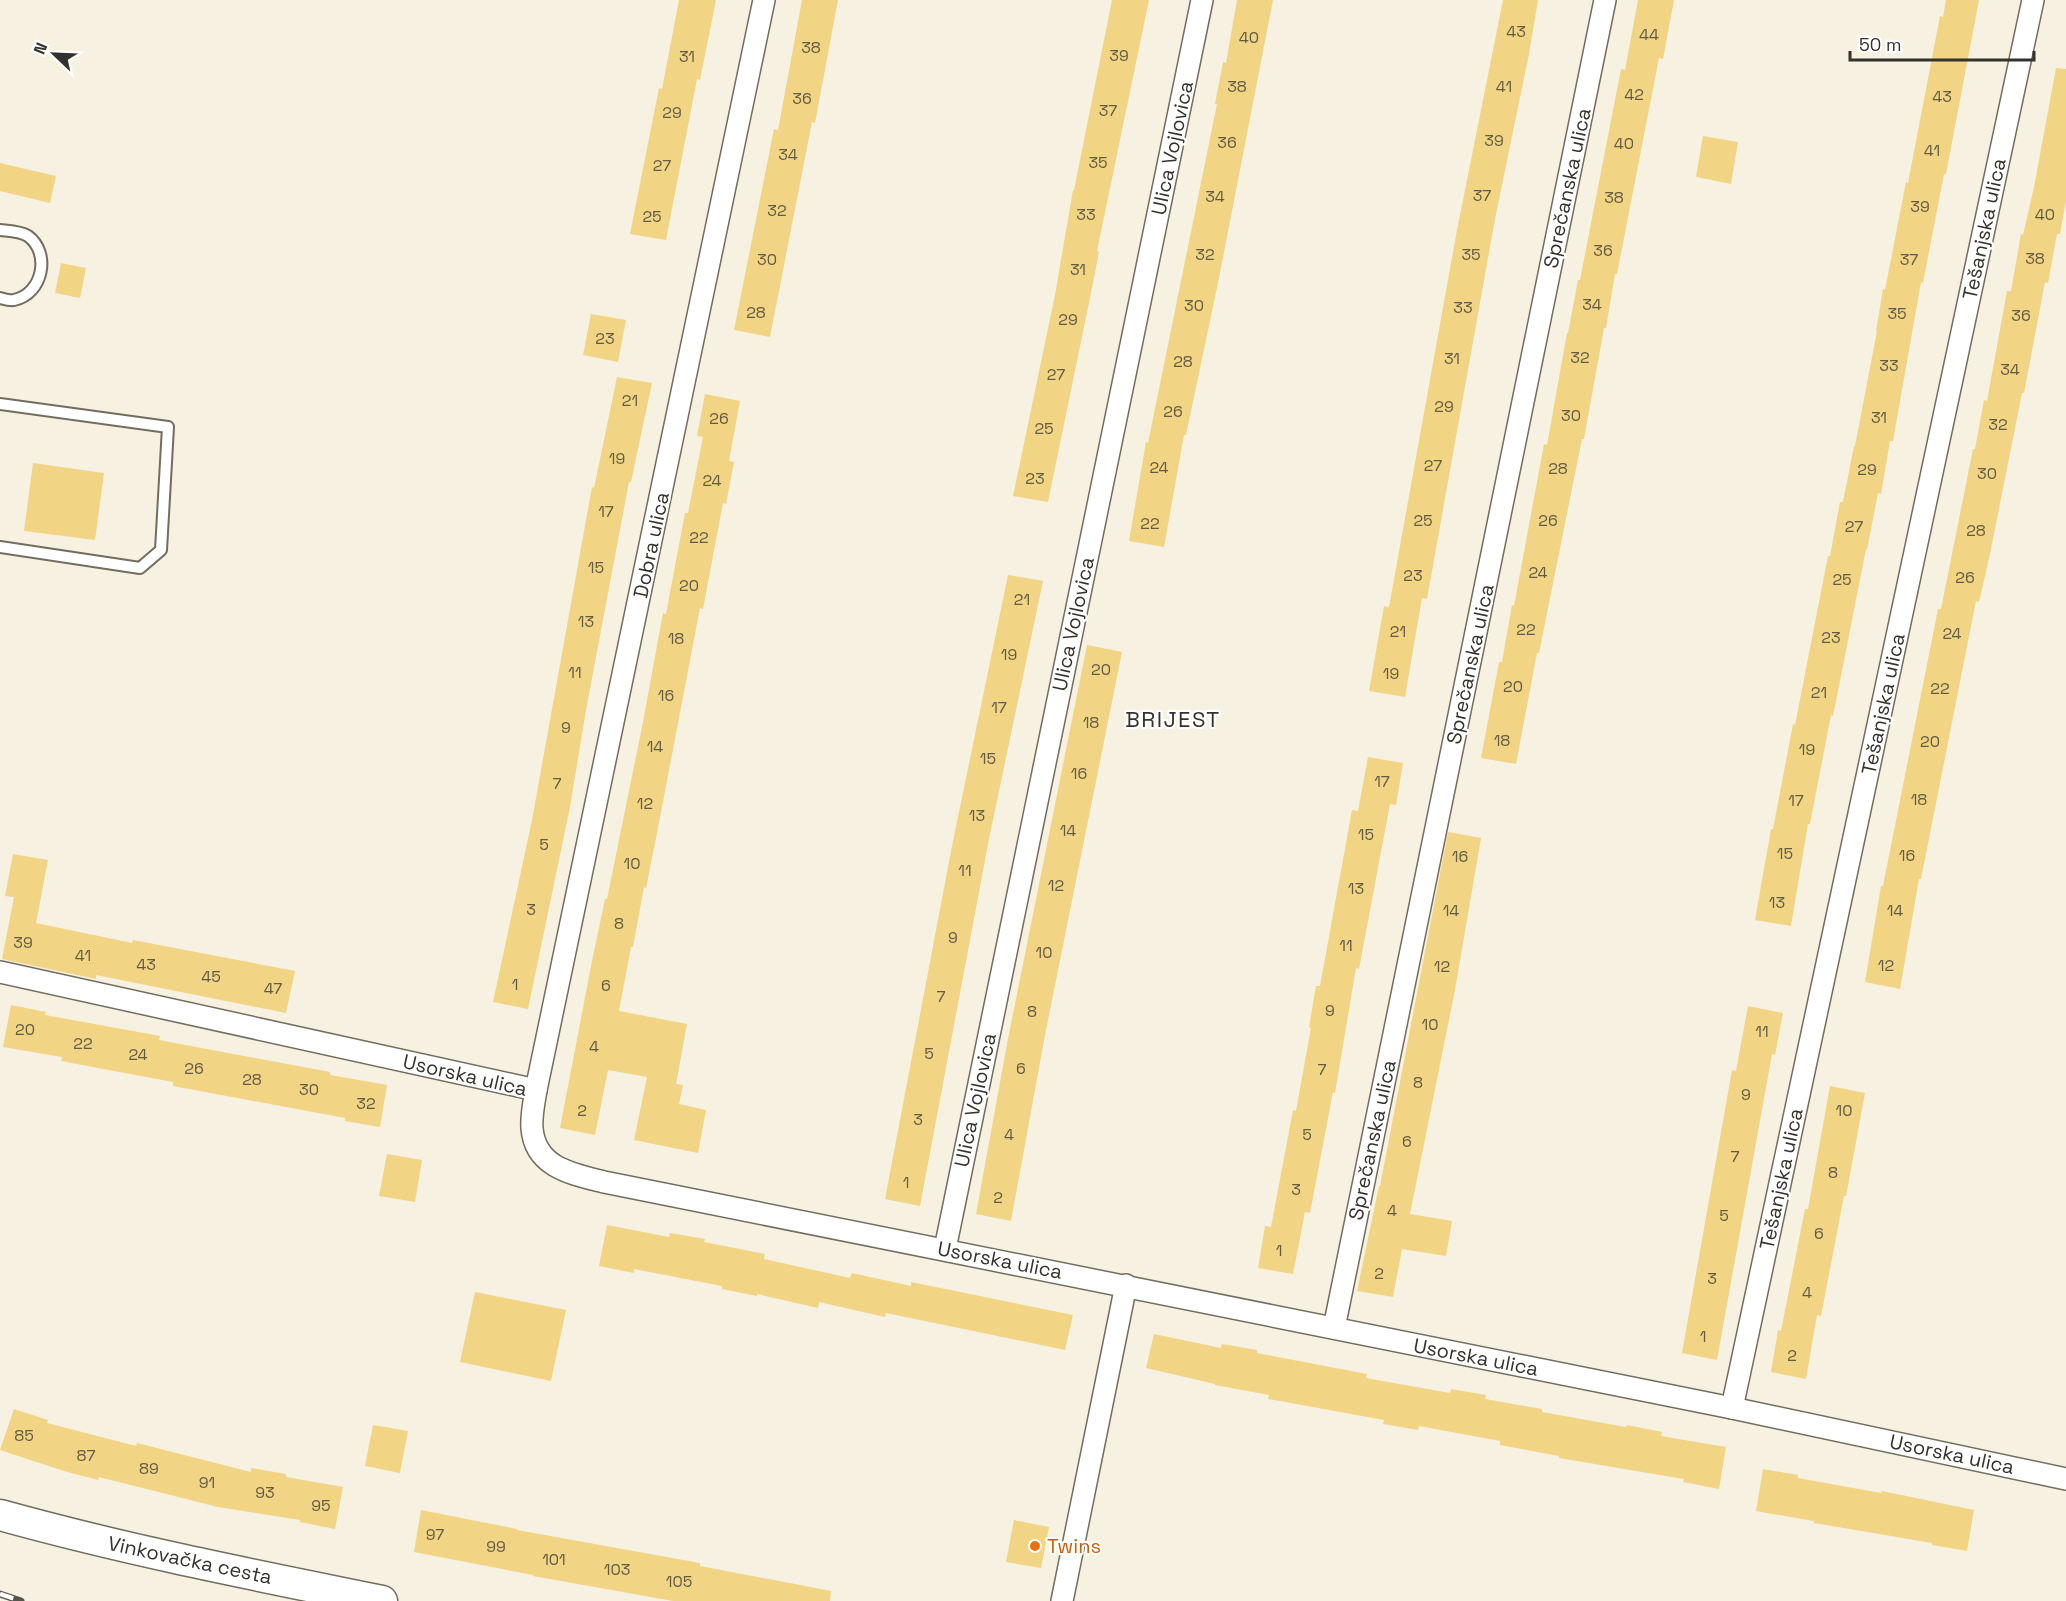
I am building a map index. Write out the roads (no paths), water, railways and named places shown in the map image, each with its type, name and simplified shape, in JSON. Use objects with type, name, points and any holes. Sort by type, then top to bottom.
[{"type":"main road","name":"Vinkovačka cesta","points":[[0,1515],[183,1560],[382,1601]]},
{"type":"street","name":"Dobra ulica","points":[[536,1090],[765,0]]},
{"type":"street","name":"Ulica Vojlovica","points":[[945,1249],[1202,0]]},
{"type":"street","name":"Sprečanska ulica","points":[[1334,1328],[1605,0]]},
{"type":"street","name":"Tešanjska ulica","points":[[1732,1408],[2033,0]]},
{"type":"street","name":"Usorska ulica","points":[[0,972],[536,1090],[531,1127],[542,1157],[553,1166],[568,1173],[604,1182],[1732,1408],[2066,1479]]},
{"type":"street","points":[[1062,1601],[1126,1285]]},
{"type":"lane","points":[[0,230],[18,232],[28,236],[38,250],[42,268],[38,282],[29,293],[13,300],[0,298]]},
{"type":"lane","points":[[0,404],[168,427],[161,550],[140,567],[0,547]]},
{"type":"railway","points":[[0,1594],[21,1601]]},
{"type":"place","name":"Twins","points":[[1035,1546]]},
{"type":"district","name":"BRIJEST","points":[[1173,719]]}]
